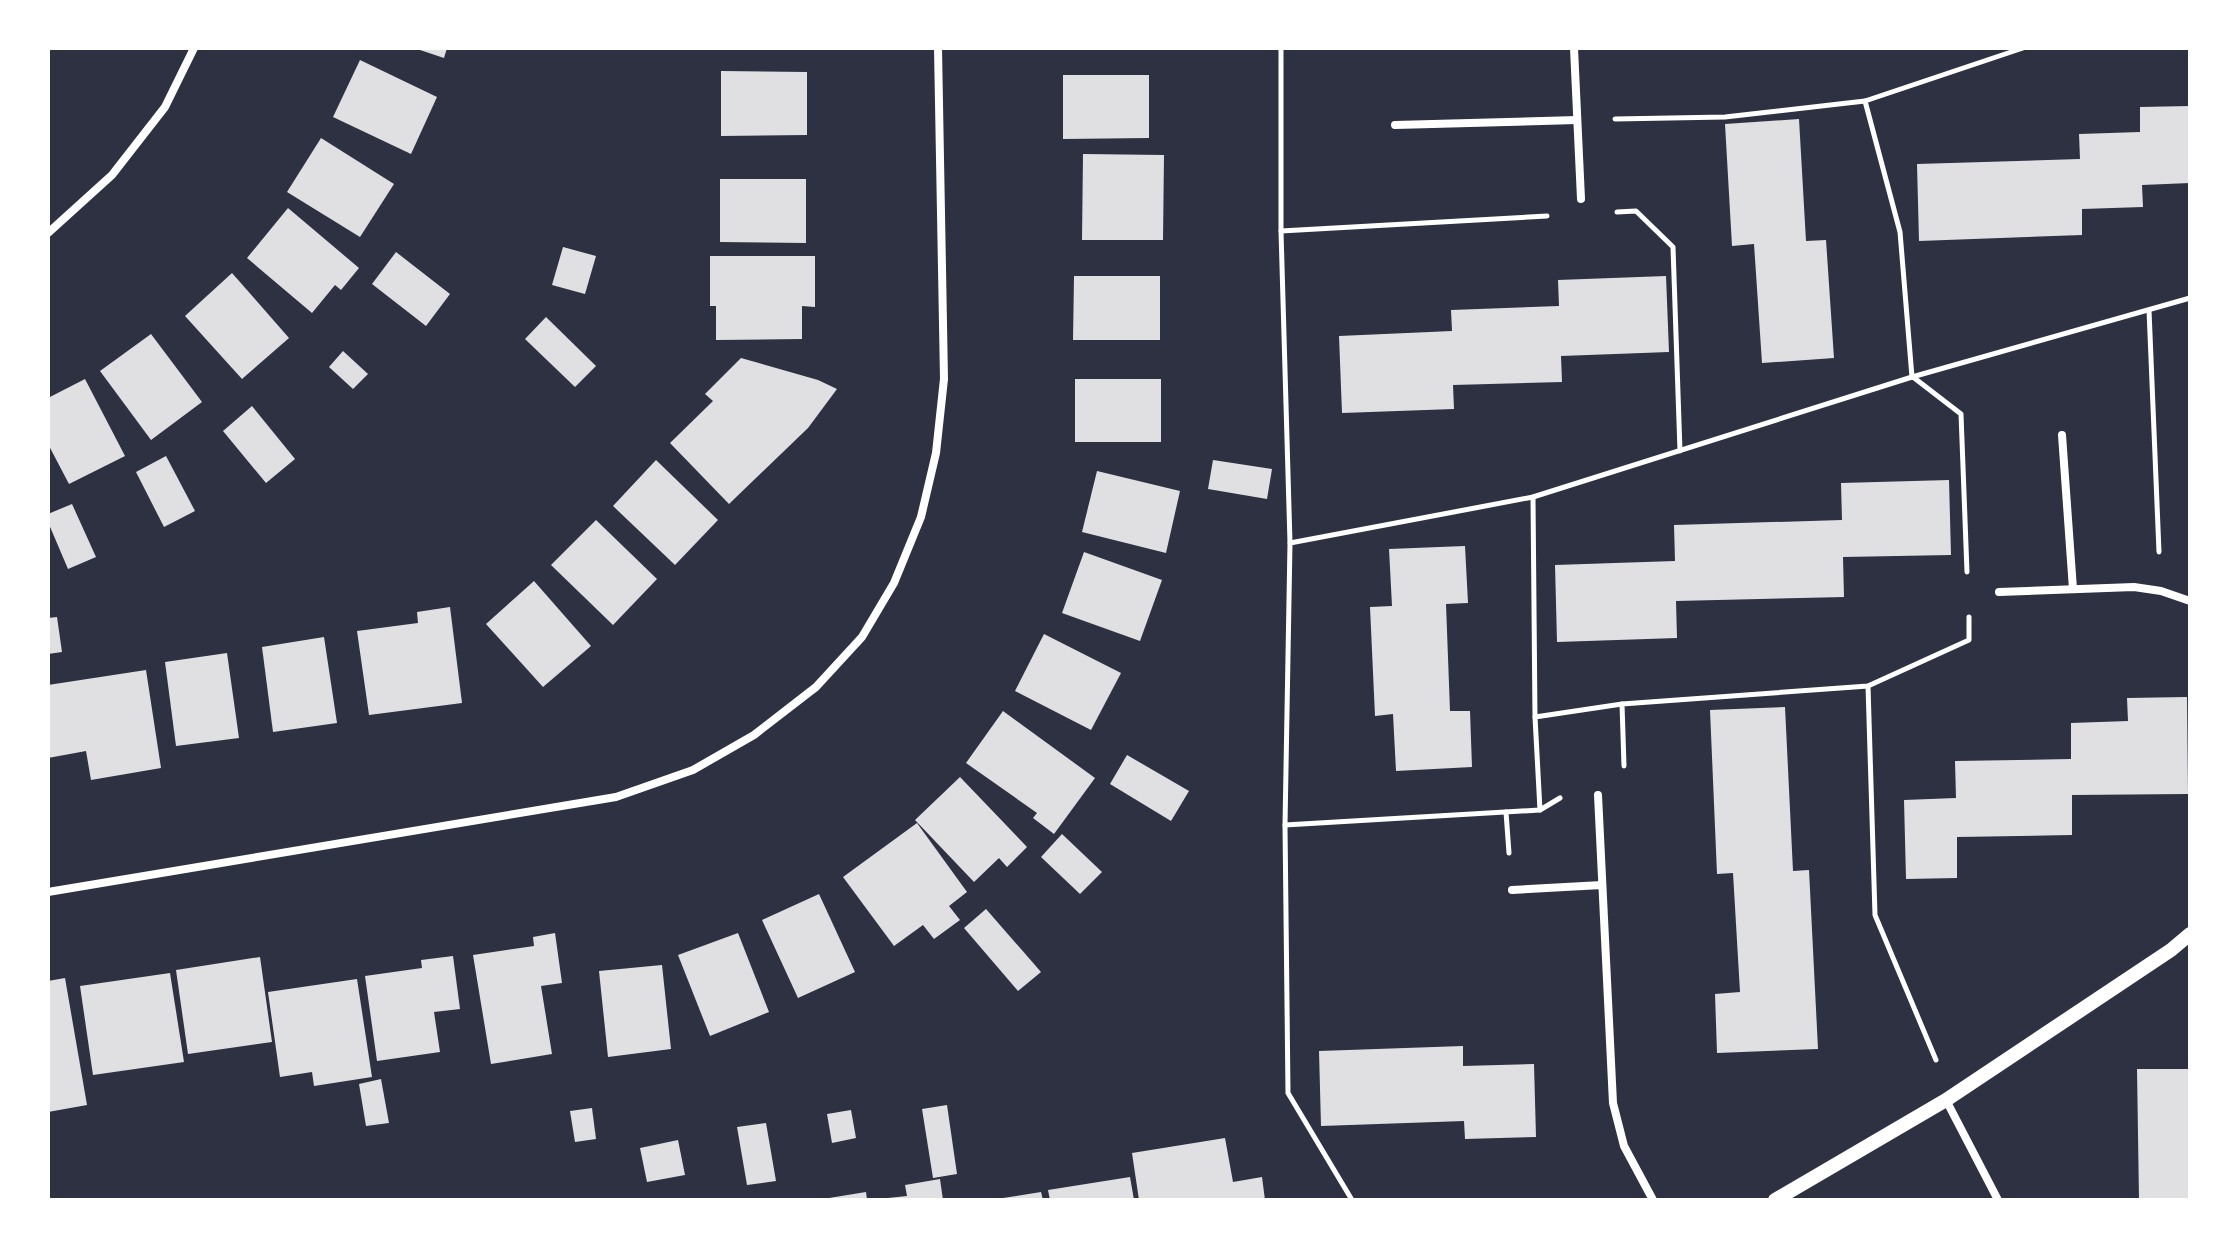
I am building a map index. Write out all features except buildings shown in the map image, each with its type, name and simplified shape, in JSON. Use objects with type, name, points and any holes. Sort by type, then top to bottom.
[{"type":"street","points":[[48,233],[112,175],[165,107],[194,48]]},
{"type":"street","points":[[48,892],[616,797],[693,770],[754,735],[816,687],[862,637],[894,583],[921,517],[936,453],[944,379],[938,48]]},
{"type":"street","points":[[1574,48],[1581,199]]},
{"type":"street","points":[[1395,125],[1577,120]]},
{"type":"street","points":[[2062,435],[2073,589]]},
{"type":"street","points":[[1999,592],[2134,587],[2161,591],[2190,601]]},
{"type":"street","points":[[1598,795],[1613,1103],[1624,1146],[1653,1200]]},
{"type":"street","points":[[1512,890],[1602,885]]},
{"type":"street","points":[[1775,1200],[1946,1100],[2171,950],[2190,934]]},
{"type":"street","points":[[1946,1100],[1998,1200]]},
{"type":"path","points":[[1281,48],[1281,231],[1290,543],[1285,825],[1288,1093],[1352,1200]]},
{"type":"path","points":[[1577,120],[1725,117],[1865,101],[2023,48]]},
{"type":"path","points":[[1865,101],[1900,232],[1912,377],[1961,414],[1968,579]]},
{"type":"path","points":[[1609,212],[1636,211],[1673,247],[1680,451]]},
{"type":"path","points":[[1281,231],[1550,216]]},
{"type":"path","points":[[1290,543],[1533,497],[1912,377],[2190,298]]},
{"type":"path","points":[[2149,310],[2161,591]]},
{"type":"path","points":[[1533,497],[1535,717],[1540,810]]},
{"type":"path","points":[[1535,717],[1622,704],[1868,686],[1969,640],[1969,609]]},
{"type":"path","points":[[1868,686],[1875,915],[1934,1055],[1946,1100]]},
{"type":"path","points":[[1285,825],[1540,810],[1597,773],[1624,771],[1622,704]]},
{"type":"path","points":[[1597,773],[1598,795]]}]
